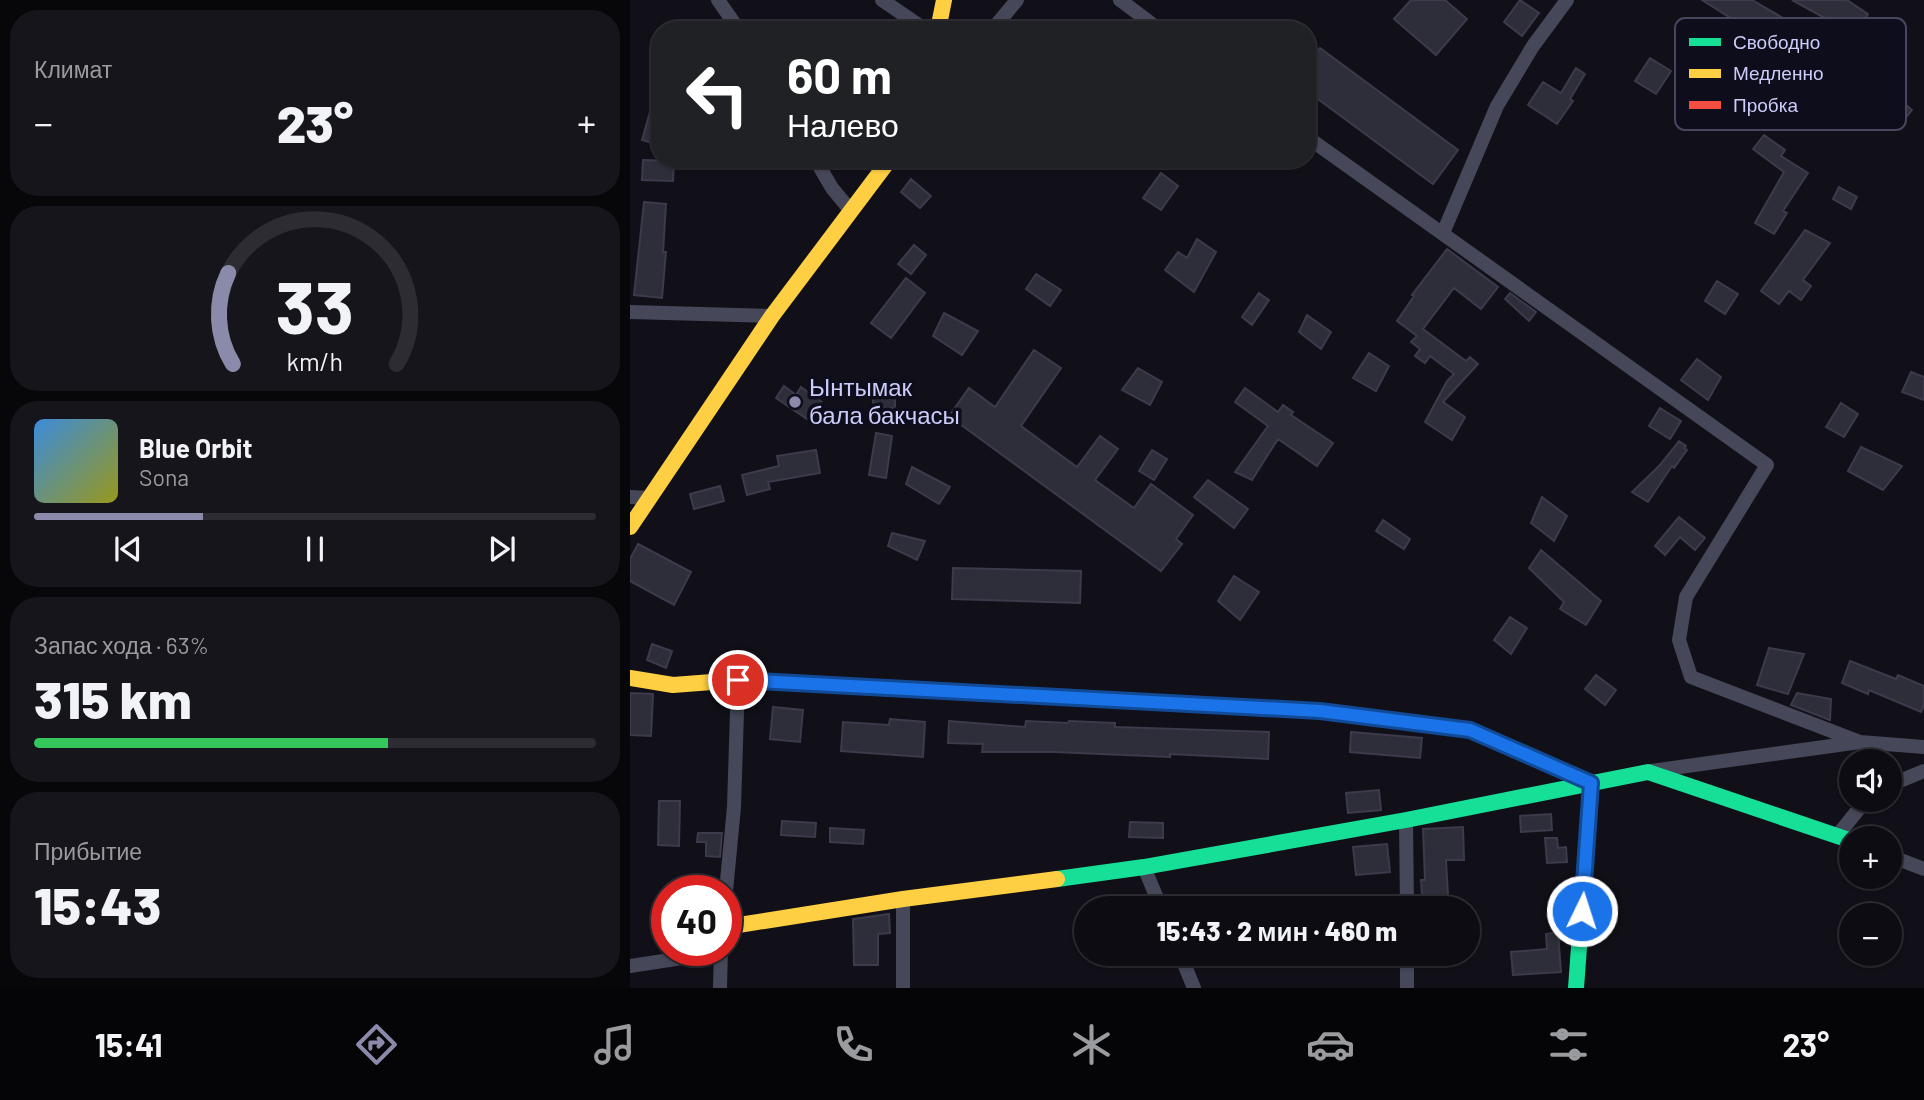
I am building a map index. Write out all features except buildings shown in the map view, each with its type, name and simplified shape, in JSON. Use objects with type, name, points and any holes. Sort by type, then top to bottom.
[{"type":"street","points":[[718,0],[733,21]]},
{"type":"street","points":[[882,0],[913,21]]},
{"type":"street","points":[[940,21],[944,0]]},
{"type":"street","points":[[1000,21],[1017,0]]},
{"type":"street","points":[[1120,0],[1148,21]]},
{"type":"street","points":[[1443,233],[1497,106],[1533,46],[1567,0]]},
{"type":"street","points":[[1316,143],[1767,465],[1686,597],[1679,640],[1692,677],[1860,742]]},
{"type":"street","points":[[821,168],[832,188],[851,211]]},
{"type":"street","points":[[630,527],[772,316],[883,168]]},
{"type":"street","points":[[630,312],[772,316]]},
{"type":"street","points":[[630,497],[650,498]]},
{"type":"street","points":[[630,678],[673,685],[738,680],[1320,711],[1470,730],[1591,783]]},
{"type":"street","points":[[728,875],[734,807],[738,680]]},
{"type":"street","points":[[742,925],[903,899],[1144,867],[1406,820],[1648,772],[1860,742],[1924,747]]},
{"type":"street","points":[[1902,780],[1924,771]]},
{"type":"street","points":[[1648,772],[1839,837]]},
{"type":"street","points":[[1577,988],[1591,783]]},
{"type":"street","points":[[1406,820],[1407,896]]},
{"type":"street","points":[[1902,861],[1924,869]]},
{"type":"street","points":[[1144,867],[1156,896]]},
{"type":"street","points":[[903,899],[903,988]]},
{"type":"street","points":[[630,966],[651,963]]},
{"type":"street","points":[[720,988],[721,966]]},
{"type":"street","points":[[1185,966],[1194,988]]},
{"type":"street","points":[[1407,966],[1407,988]]},
{"type":"traffic: fast","points":[[1286,709],[1470,730],[1591,783],[1576,988]]},
{"type":"traffic: fast","points":[[1057,879],[1144,867],[1406,820],[1648,772],[1839,837]]},
{"type":"traffic: slow","points":[[940,21],[944,0]]},
{"type":"traffic: slow","points":[[630,527],[772,316],[883,168]]},
{"type":"traffic: slow","points":[[630,678],[673,685],[738,680],[901,689]]},
{"type":"traffic: slow","points":[[742,924],[903,899],[1057,879]]},
{"type":"traffic: jam","points":[[901,689],[1286,709]]},
{"type":"place","name":"Ынтымак бала бакчасы","points":[[795,402]]},
{"type":"route","points":[[738,680],[1320,711],[1470,730],[1591,783],[1582,911]]}]
